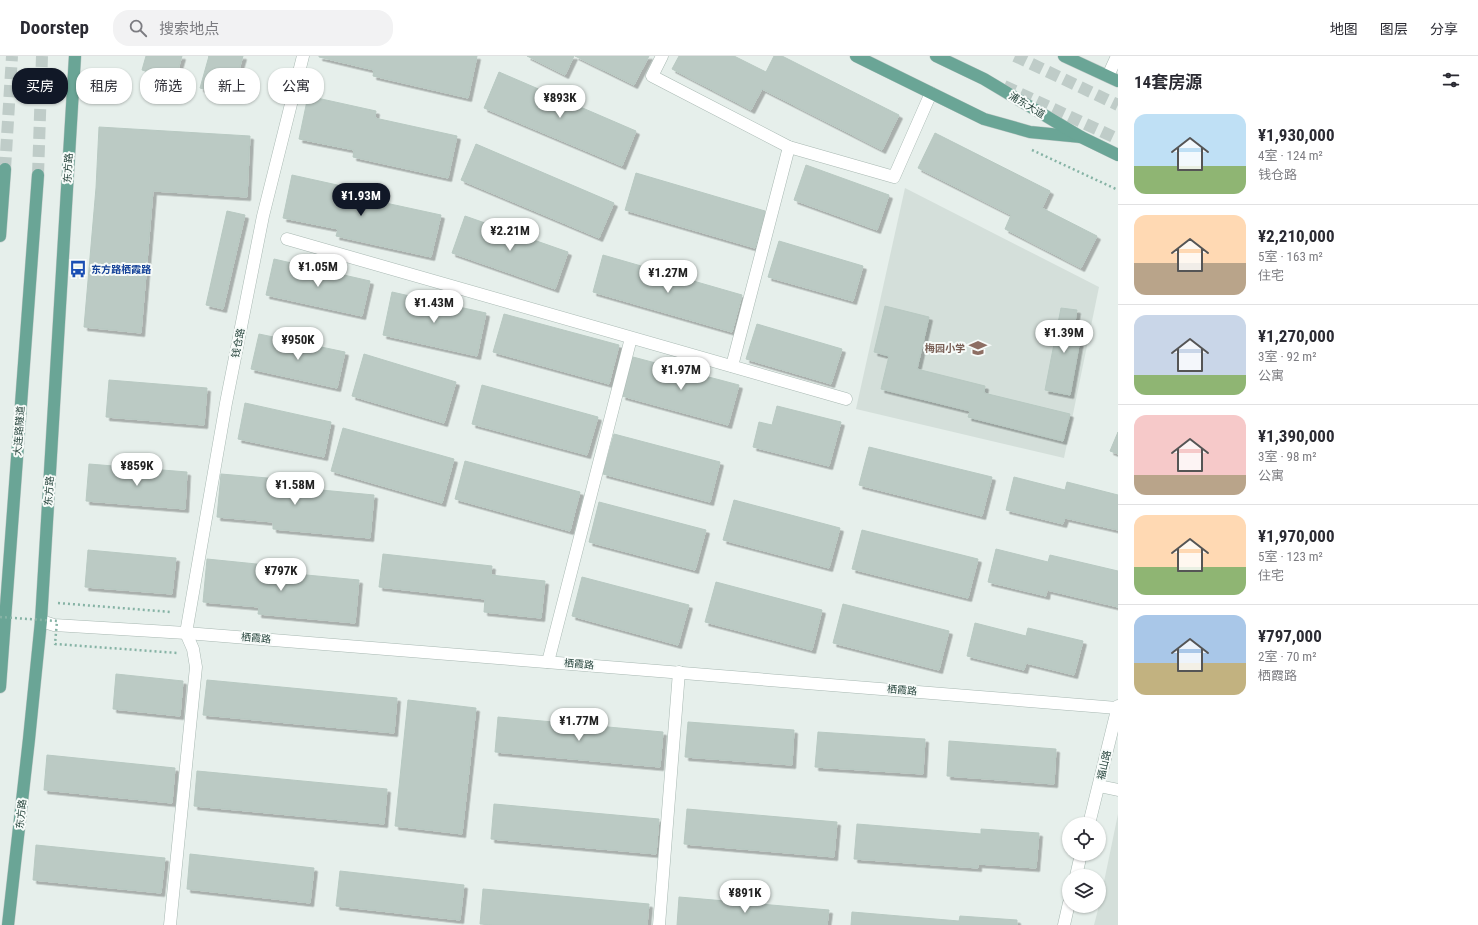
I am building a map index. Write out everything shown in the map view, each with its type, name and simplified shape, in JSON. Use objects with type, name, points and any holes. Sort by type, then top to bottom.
[{"type":"main road","name":"东方路","points":[[8,925],[41,621],[75,56]]},
{"type":"main road","points":[[856,56],[984,119],[1030,132],[1081,137]]},
{"type":"main road","name":"浦东大道","points":[[936,56],[984,79],[1081,137],[1118,155]]},
{"type":"main road","points":[[1064,56],[1113,78]]},
{"type":"main road","points":[[0,236],[5,169]]},
{"type":"main road","name":"大连路隧道","points":[[0,688],[38,175]]},
{"type":"street","name":"钱仓路","points":[[186,633],[226,403],[263,216],[303,56]]},
{"type":"street","points":[[662,56],[652,76],[789,147],[894,177],[931,93]]},
{"type":"street","points":[[1113,78],[1117,56]]},
{"type":"street","points":[[732,366],[789,147]]},
{"type":"street","points":[[286,239],[846,399]]},
{"type":"street","points":[[548,662],[631,338]]},
{"type":"street","name":"栖霞路","points":[[41,621],[54,625],[186,633],[1118,707]]},
{"type":"street","points":[[170,925],[196,667],[193,649],[186,633]]},
{"type":"street","points":[[659,925],[679,672]]},
{"type":"street","name":"福山路","points":[[1091,817],[1118,707]]},
{"type":"street","points":[[1099,786],[1118,790]]},
{"type":"street","points":[[1064,925],[1067,913]]},
{"type":"path","points":[[58,609],[58,603],[171,612]]},
{"type":"path","points":[[58,615],[55,644],[178,653]]},
{"type":"path","points":[[0,617],[57,621]]},
{"type":"shaded area","name":"梅园小学","points":[[905,188],[1099,287],[1064,458],[856,409]]},
{"type":"shaded area","points":[[1118,814],[1118,925],[1094,925],[1097,913],[1106,913],[1106,872]]},
{"type":"building","points":[[146,56],[182,56],[178,68],[143,68]]},
{"type":"building","points":[[209,56],[243,56],[239,68],[206,68]]},
{"type":"building","points":[[319,56],[477,56],[468,98],[373,76],[374,70]]},
{"type":"building","points":[[527,56],[574,56],[565,75]]},
{"type":"building","points":[[575,56],[649,56],[634,85]]},
{"type":"building","points":[[679,56],[734,56],[766,72],[774,56],[782,56],[899,115],[882,150],[762,89],[751,110],[672,69]]},
{"type":"building","points":[[499,72],[636,131],[622,166],[484,108]]},
{"type":"building","points":[[204,74],[204,89],[200,88]]},
{"type":"building","points":[[324,100],[376,111],[375,118],[457,136],[448,178],[353,157],[354,150],[299,139],[306,104],[324,104]]},
{"type":"building","points":[[99,127],[250,136],[247,197],[153,191],[141,333],[84,327],[96,188]]},
{"type":"building","points":[[935,133],[1050,191],[1042,208],[1097,236],[1081,268],[1005,229],[1011,215],[918,168]]},
{"type":"building","points":[[476,144],[614,203],[599,238],[461,180]]},
{"type":"building","points":[[806,165],[889,195],[877,230],[794,200]]},
{"type":"building","points":[[636,173],[765,211],[755,248],[625,210]]},
{"type":"building","points":[[292,175],[360,190],[358,197],[441,215],[431,257],[336,236],[338,229],[283,218]]},
{"type":"building","points":[[227,211],[245,215],[223,309],[206,305]]},
{"type":"building","points":[[465,216],[568,252],[555,289],[452,253]]},
{"type":"building","points":[[779,241],[863,266],[853,301],[768,277]]},
{"type":"building","points":[[603,255],[742,295],[732,332],[593,292]]},
{"type":"building","points":[[274,259],[370,281],[362,316],[266,295]]},
{"type":"building","points":[[392,292],[486,313],[477,356],[383,335]]},
{"type":"building","points":[[885,306],[929,317],[917,369],[985,386],[984,393],[1070,414],[1063,441],[968,417],[970,411],[881,389],[889,356],[874,352]]},
{"type":"building","points":[[1061,308],[1077,310],[1074,328],[1082,329],[1070,395],[1045,390]]},
{"type":"building","points":[[504,314],[619,345],[609,384],[493,352]]},
{"type":"building","points":[[757,324],[842,349],[831,384],[746,359]]},
{"type":"building","points":[[259,334],[345,352],[337,388],[251,369]]},
{"type":"building","points":[[364,354],[456,382],[444,423],[352,396]]},
{"type":"building","points":[[633,357],[739,385],[728,425],[622,396]]},
{"type":"building","points":[[109,380],[207,388],[204,425],[106,417]]},
{"type":"building","points":[[482,385],[598,417],[587,455],[472,424]]},
{"type":"building","points":[[245,403],[331,422],[324,457],[238,439]]},
{"type":"building","points":[[777,406],[841,422],[829,466],[753,447],[759,422],[772,425]]},
{"type":"building","points":[[343,428],[454,459],[442,503],[331,471]]},
{"type":"building","points":[[1118,432],[1118,454],[1110,451]]},
{"type":"building","points":[[614,434],[720,462],[710,502],[603,474]]},
{"type":"building","points":[[869,447],[992,477],[982,516],[859,485]]},
{"type":"building","points":[[465,461],[580,492],[570,531],[455,499]]},
{"type":"building","points":[[89,464],[187,472],[185,509],[86,501]]},
{"type":"building","points":[[221,474],[291,480],[290,487],[374,495],[370,538],[273,529],[273,522],[217,517]]},
{"type":"building","points":[[1014,477],[1065,490],[1067,482],[1118,495],[1118,530],[1065,518],[1063,524],[1006,510]]},
{"type":"building","points":[[734,500],[840,528],[829,568],[723,540]]},
{"type":"building","points":[[599,502],[706,530],[695,570],[589,542]]},
{"type":"building","points":[[862,530],[978,559],[968,598],[852,569]]},
{"type":"building","points":[[996,549],[1048,562],[1050,555],[1118,571],[1118,607],[1047,590],[1046,596],[988,582]]},
{"type":"building","points":[[88,550],[176,558],[172,594],[85,587]]},
{"type":"building","points":[[383,554],[492,566],[491,575],[545,581],[541,618],[484,612],[485,599],[379,587]]},
{"type":"building","points":[[207,559],[276,566],[275,572],[359,580],[355,623],[258,614],[259,607],[203,602]]},
{"type":"building","points":[[582,577],[689,605],[678,645],[572,616]]},
{"type":"building","points":[[716,582],[822,610],[812,650],[705,622]]},
{"type":"building","points":[[843,604],[949,631],[939,670],[833,643]]},
{"type":"building","points":[[975,623],[1026,636],[1028,628],[1083,641],[1074,675],[1026,663],[1024,670],[967,656]]},
{"type":"building","points":[[116,674],[183,681],[180,716],[113,709]]},
{"type":"building","points":[[207,680],[397,698],[394,733],[203,715]]},
{"type":"building","points":[[408,700],[476,708],[462,834],[395,826]]},
{"type":"building","points":[[498,717],[663,732],[660,767],[495,752]]},
{"type":"building","points":[[688,722],[794,730],[792,765],[685,757]]},
{"type":"building","points":[[818,732],[925,739],[923,774],[815,767]]},
{"type":"building","points":[[949,741],[1056,749],[1054,784],[947,776]]},
{"type":"building","points":[[47,755],[175,768],[172,803],[44,790]]},
{"type":"building","points":[[197,771],[387,789],[384,824],[194,806]]},
{"type":"building","points":[[494,804],[659,819],[656,854],[491,839]]},
{"type":"building","points":[[687,809],[837,822],[834,857],[684,844]]},
{"type":"building","points":[[857,824],[981,834],[981,829],[1039,833],[1036,868],[978,864],[978,868],[854,859]]},
{"type":"building","points":[[36,845],[165,858],[161,893],[33,880]]},
{"type":"building","points":[[190,854],[314,868],[310,903],[187,889]]},
{"type":"building","points":[[340,871],[464,885],[460,920],[336,906]]},
{"type":"building","points":[[483,889],[649,904],[647,925],[480,924]]},
{"type":"building","points":[[679,897],[829,910],[827,925],[677,925]]},
{"type":"building","points":[[852,912],[959,921],[960,916],[1017,920],[1017,925],[851,925]]},
{"type":"tunnel","points":[[5,169],[12,56]]},
{"type":"tunnel","points":[[38,175],[42,56]]},
{"type":"tunnel","points":[[1015,56],[1118,105]]},
{"type":"tunnel","points":[[1004,86],[1118,139]]},
{"type":"place","name":"东方路栖霞路","points":[[78,269]]},
{"type":"place","name":"梅园小学","points":[[978,348]]}]
